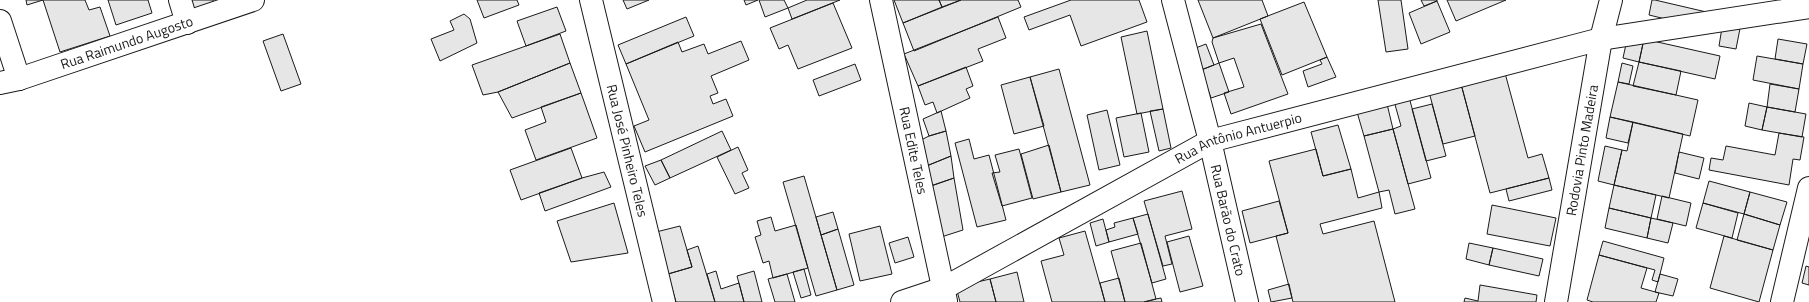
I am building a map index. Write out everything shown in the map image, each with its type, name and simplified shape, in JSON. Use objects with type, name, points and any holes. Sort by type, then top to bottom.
[{"type":"street","points":[[180,0],[187,23]]},
{"type":"street","name":"Rua Raimundo Augosto","points":[[9,81],[253,0]]},
{"type":"street","name":"Rua José Pinheiro Teles","points":[[591,0],[664,302]]},
{"type":"street","name":"Rua Edite Teles","points":[[881,0],[945,295]]},
{"type":"street","name":"Rua Barão do Crato","points":[[1173,0],[1210,141],[1247,302]]},
{"type":"street","name":"Rodovia Pinto Madeira","points":[[1556,302],[1601,39],[1611,0]]},
{"type":"street","name":"Rua Antônio Antuerpio","points":[[902,302],[945,295],[1210,141],[1601,39],[1809,7]]},
{"type":"street","points":[[0,21],[9,81]]},
{"type":"street","points":[[1782,302],[1809,188]]},
{"type":"building","points":[[26,0],[43,0],[27,5]]},
{"type":"building","points":[[43,0],[85,0],[89,10],[100,7],[110,36],[60,52]]},
{"type":"building","points":[[108,0],[148,0],[152,13],[116,25]]},
{"type":"building","points":[[188,0],[213,0],[215,4],[191,11]]},
{"type":"building","points":[[477,0],[517,0],[519,5],[484,18]]},
{"type":"building","points":[[623,0],[649,0],[627,9]]},
{"type":"building","points":[[744,0],[758,0],[746,5]]},
{"type":"building","points":[[759,0],[784,0],[788,8],[765,17]]},
{"type":"building","points":[[807,0],[840,0],[792,19],[788,8]]},
{"type":"building","points":[[894,0],[939,0],[942,7],[903,23]]},
{"type":"building","points":[[939,0],[961,0],[942,7]]},
{"type":"building","points":[[961,0],[1018,0],[1021,7],[914,51],[903,23]]},
{"type":"building","points":[[1071,0],[1139,0],[1147,22],[1081,46],[1070,15],[1029,30],[1024,17]]},
{"type":"building","points":[[1198,0],[1262,0],[1268,16],[1213,38]]},
{"type":"building","points":[[1378,0],[1401,0],[1408,49],[1386,52]]},
{"type":"building","points":[[1421,0],[1437,0],[1437,1],[1424,6]]},
{"type":"building","points":[[1447,0],[1506,0],[1456,21]]},
{"type":"building","points":[[1652,0],[1715,14],[1678,22],[1649,15]]},
{"type":"building","points":[[1437,1],[1450,32],[1421,44],[1409,13]]},
{"type":"building","points":[[1304,2],[1327,57],[1282,75],[1260,19]]},
{"type":"building","points":[[833,3],[852,48],[798,69],[788,45],[779,49],[770,28]]},
{"type":"building","points":[[557,7],[566,31],[526,46],[517,21]]},
{"type":"building","points":[[1725,9],[1743,13],[1736,49],[1719,46]]},
{"type":"building","points":[[464,14],[470,19],[477,43],[440,61],[431,39],[454,30],[450,21]]},
{"type":"building","points":[[686,17],[694,36],[626,64],[618,45]]},
{"type":"building","points":[[998,17],[1006,38],[978,49],[983,61],[918,86],[904,54]]},
{"type":"building","points":[[1261,24],[1288,94],[1231,114],[1224,93],[1244,87],[1234,58],[1219,63],[1212,42],[1213,38]]},
{"type":"building","points":[[1147,31],[1163,109],[1137,114],[1121,37]]},
{"type":"building","points":[[283,34],[301,84],[281,91],[263,41]]},
{"type":"building","points":[[560,34],[570,63],[498,92],[483,95],[472,65]]},
{"type":"building","points":[[1628,35],[1644,39],[1639,62],[1623,58]]},
{"type":"building","points":[[1644,39],[1720,56],[1715,79],[1639,62]]},
{"type":"building","points":[[1778,39],[1807,44],[1803,64],[1775,59]]},
{"type":"building","points":[[741,41],[749,60],[711,76],[718,93],[710,96],[713,104],[726,99],[733,116],[645,152],[634,126],[649,120],[626,64],[678,42],[682,52],[704,44],[708,54]]},
{"type":"building","points":[[1206,44],[1214,65],[1201,70],[1193,49]]},
{"type":"building","points":[[1757,56],[1803,64],[1799,89],[1753,80]]},
{"type":"building","points":[[1327,57],[1336,77],[1308,87],[1303,71],[1322,64],[1320,60]]},
{"type":"building","points":[[1639,62],[1681,71],[1676,95],[1633,86]]},
{"type":"building","points":[[570,63],[581,93],[512,118],[498,92]]},
{"type":"building","points":[[1219,63],[1229,92],[1211,98],[1201,70]]},
{"type":"building","points":[[1622,63],[1633,66],[1629,84],[1618,82]]},
{"type":"building","points":[[855,64],[861,80],[819,96],[813,80]]},
{"type":"building","points":[[966,67],[973,86],[966,89],[970,98],[937,113],[933,102],[925,105],[918,86]]},
{"type":"building","points":[[1059,69],[1090,185],[1061,192],[1030,77]]},
{"type":"building","points":[[1505,73],[1528,158],[1542,154],[1549,178],[1490,193],[1461,84]]},
{"type":"building","points":[[1030,77],[1044,126],[1014,134],[1001,85]]},
{"type":"building","points":[[1618,82],[1698,100],[1690,136],[1610,117]]},
{"type":"building","points":[[1461,84],[1475,136],[1443,144],[1429,92]]},
{"type":"building","points":[[1770,84],[1799,89],[1795,112],[1767,107]]},
{"type":"building","points":[[581,93],[597,138],[536,160],[525,130],[546,122],[541,107]]},
{"type":"building","points":[[1409,97],[1431,178],[1408,184],[1393,129],[1401,126],[1394,101]]},
{"type":"building","points":[[1749,103],[1767,107],[1762,130],[1745,126]]},
{"type":"building","points":[[1387,104],[1393,129],[1364,136],[1357,112]]},
{"type":"building","points":[[1432,104],[1446,156],[1426,161],[1412,109]]},
{"type":"building","points":[[1767,107],[1806,114],[1802,137],[1762,130]]},
{"type":"building","points":[[1163,109],[1171,148],[1159,151],[1150,111]]},
{"type":"building","points":[[1107,110],[1120,165],[1099,170],[1087,115]]},
{"type":"building","points":[[941,111],[946,131],[929,136],[923,119]]},
{"type":"building","points":[[1141,113],[1149,152],[1124,157],[1116,118]]},
{"type":"building","points":[[1610,117],[1633,122],[1628,143],[1606,138]]},
{"type":"building","points":[[1633,122],[1683,134],[1669,198],[1614,185],[1622,150],[1627,151]]},
{"type":"building","points":[[1338,125],[1351,169],[1323,176],[1311,132]]},
{"type":"building","points":[[1393,129],[1415,209],[1395,214],[1389,190],[1379,192],[1364,136]]},
{"type":"building","points":[[722,131],[731,150],[670,178],[661,160]]},
{"type":"building","points":[[946,131],[951,156],[924,167],[915,143],[929,136]]},
{"type":"building","points":[[1779,133],[1804,137],[1800,160],[1793,159],[1789,185],[1709,170],[1711,158],[1723,160],[1726,146],[1775,155]]},
{"type":"building","points":[[969,139],[974,159],[989,155],[1006,220],[977,227],[955,143]]},
{"type":"building","points":[[1049,145],[1061,192],[1033,199],[1021,154]]},
{"type":"building","points":[[1605,146],[1622,150],[1614,185],[1598,181]]},
{"type":"building","points":[[738,147],[748,170],[742,173],[749,188],[735,194],[717,157]]},
{"type":"building","points":[[571,148],[582,178],[521,200],[510,170]]},
{"type":"building","points":[[1019,149],[1032,198],[1002,206],[992,173],[1000,172],[995,155]]},
{"type":"building","points":[[1316,149],[1323,176],[1351,169],[1358,198],[1379,192],[1382,208],[1320,224],[1323,234],[1374,221],[1395,302],[1293,302],[1276,236],[1288,233],[1269,161]]},
{"type":"building","points":[[1679,152],[1704,158],[1699,179],[1675,173]]},
{"type":"building","points":[[951,156],[954,178],[925,188],[924,167]]},
{"type":"building","points":[[661,160],[670,178],[655,185],[645,166]]},
{"type":"building","points":[[604,172],[611,187],[545,211],[539,193]]},
{"type":"building","points":[[804,176],[837,290],[816,296],[783,182]]},
{"type":"building","points":[[954,178],[963,230],[938,238],[925,188]]},
{"type":"building","points":[[1549,178],[1552,190],[1509,201],[1506,189]]},
{"type":"building","points":[[1709,181],[1750,192],[1744,214],[1703,203]]},
{"type":"building","points":[[1614,185],[1656,195],[1651,218],[1609,208]]},
{"type":"building","points":[[1182,191],[1192,229],[1165,236],[1172,264],[1163,266],[1144,201]]},
{"type":"building","points":[[1750,192],[1787,202],[1780,225],[1744,214]]},
{"type":"building","points":[[1662,196],[1691,203],[1686,226],[1657,219]]},
{"type":"building","points":[[1279,201],[1288,233],[1250,243],[1242,211]]},
{"type":"building","points":[[614,203],[628,253],[571,262],[557,221]]},
{"type":"building","points":[[1703,203],[1738,213],[1732,238],[1696,228]]},
{"type":"building","points":[[1492,205],[1556,218],[1550,246],[1487,234]]},
{"type":"building","points":[[1609,208],[1651,218],[1647,238],[1605,228]]},
{"type":"building","points":[[833,212],[838,229],[821,235],[816,217]]},
{"type":"building","points":[[1148,214],[1166,279],[1152,283],[1133,218]]},
{"type":"building","points":[[1744,214],[1780,225],[1773,250],[1737,240]]},
{"type":"building","points":[[771,217],[775,231],[796,225],[808,268],[773,278],[769,261],[763,263],[755,237],[761,235],[757,221]]},
{"type":"building","points":[[1133,218],[1138,234],[1109,242],[1106,230],[1115,227],[1114,223]]},
{"type":"building","points":[[1651,218],[1673,223],[1668,243],[1647,238]]},
{"type":"building","points":[[1103,219],[1109,242],[1096,246],[1090,223]]},
{"type":"building","points":[[680,226],[692,267],[668,274],[656,232]]},
{"type":"building","points":[[880,226],[892,274],[860,281],[849,234]]},
{"type":"building","points":[[838,229],[854,285],[837,290],[821,235]]},
{"type":"building","points":[[1085,231],[1105,302],[1052,302],[1041,261],[1064,255],[1059,238]]},
{"type":"building","points":[[1189,236],[1203,286],[1180,292],[1167,242]]},
{"type":"building","points":[[1724,236],[1773,250],[1759,302],[1710,288]]},
{"type":"building","points":[[908,237],[914,257],[895,263],[889,243]]},
{"type":"building","points":[[1603,241],[1664,258],[1658,282],[1652,280],[1655,270],[1599,255]]},
{"type":"building","points":[[1141,243],[1156,299],[1144,302],[1125,302],[1111,251]]},
{"type":"building","points":[[1469,243],[1493,248],[1489,265],[1466,259]]},
{"type":"building","points":[[698,246],[715,302],[676,302],[668,274],[692,267],[687,250]]},
{"type":"building","points":[[1493,248],[1543,259],[1539,276],[1489,265]]},
{"type":"building","points":[[1599,255],[1647,268],[1641,288],[1659,293],[1656,302],[1593,302],[1587,300]]},
{"type":"building","points":[[1806,266],[1809,267],[1809,285],[1802,283]]},
{"type":"building","points":[[804,269],[811,295],[801,298],[793,272]]},
{"type":"building","points":[[716,271],[721,289],[739,283],[744,302],[715,302],[707,274]]},
{"type":"building","points":[[754,271],[762,302],[744,302],[737,276]]},
{"type":"building","points":[[1017,272],[1024,302],[996,302],[990,279]]},
{"type":"building","points":[[787,274],[795,302],[775,302],[768,279]]},
{"type":"building","points":[[1660,274],[1678,279],[1673,296],[1655,292]]},
{"type":"building","points":[[1119,278],[1125,302],[1105,302],[1100,283]]},
{"type":"building","points":[[990,279],[996,302],[960,302],[956,287]]},
{"type":"building","points":[[1289,284],[1292,298],[1271,302],[1268,290]]},
{"type":"building","points":[[1480,285],[1537,295],[1536,302],[1464,302],[1465,298],[1478,301]]},
{"type":"building","points":[[1161,298],[1162,302],[1144,302],[1156,299]]}]
